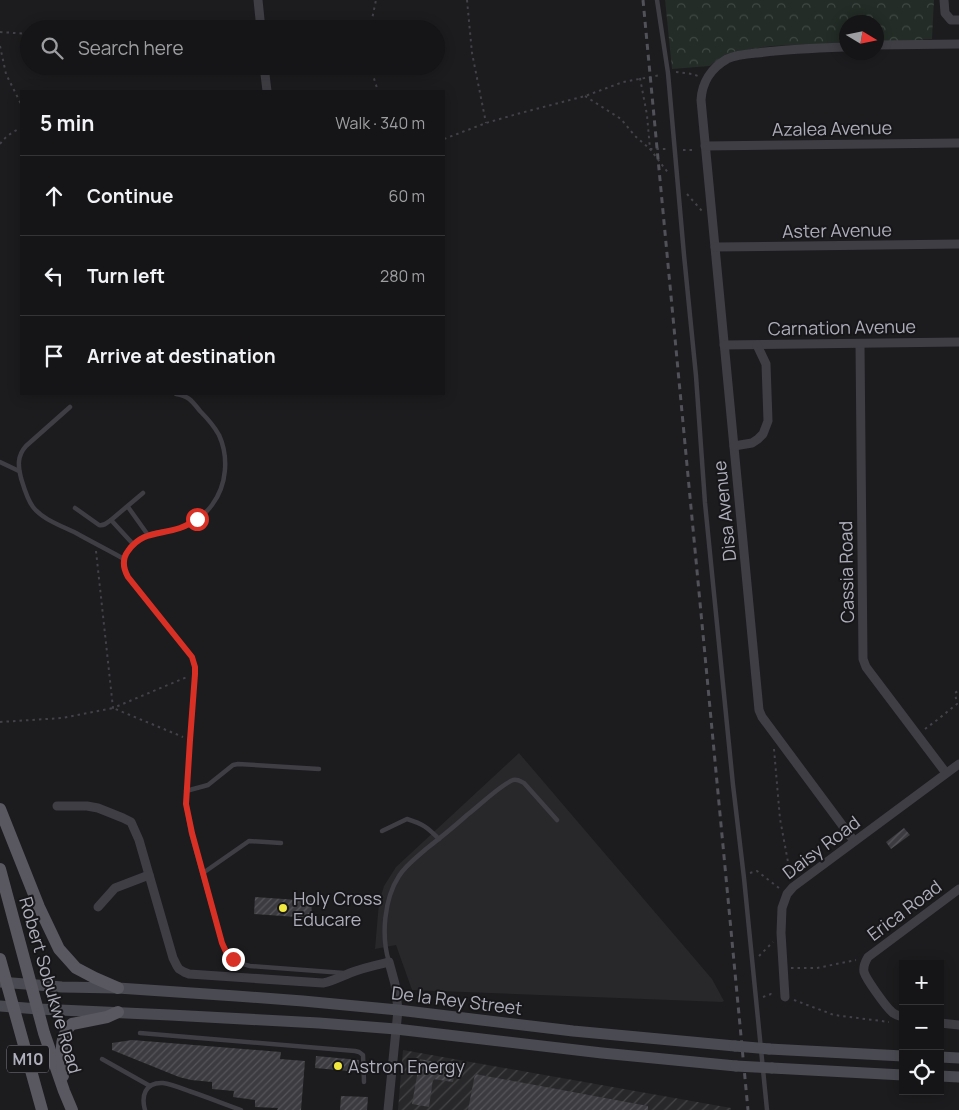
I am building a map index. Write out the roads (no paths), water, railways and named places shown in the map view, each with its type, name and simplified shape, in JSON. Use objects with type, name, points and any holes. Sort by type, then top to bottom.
[{"type":"main road","points":[[0,808],[39,907],[59,949],[76,968],[118,988]]},
{"type":"main road","name":"Robert Sobukwe Road","points":[[0,869],[44,1033],[72,1110]]},
{"type":"main road","name":"M10","points":[[0,959],[4,982],[14,1007],[42,1110]]},
{"type":"main road","name":"De la Rey Street","points":[[4,982],[236,996],[398,1010],[573,1031],[735,1046],[899,1056]]},
{"type":"main road","name":"De la Rey Street","points":[[0,1006],[319,1023],[396,1029],[602,1053],[736,1066],[899,1075]]},
{"type":"main road","points":[[64,1091],[62,1047],[65,1032],[72,1024],[107,1017],[118,1012]]},
{"type":"main road","points":[[944,1057],[959,1058]]},
{"type":"main road","points":[[944,1076],[959,1077]]},
{"type":"street","points":[[258,0],[259,20]]},
{"type":"street","points":[[944,0],[945,13],[951,20],[959,20]]},
{"type":"street","points":[[884,45],[959,44]]},
{"type":"street","name":"Disa Avenue","points":[[839,47],[774,50],[731,57],[716,66],[708,76],[701,100],[759,710],[762,717],[854,841]]},
{"type":"street","points":[[265,75],[267,90]]},
{"type":"street","name":"Azalea Avenue","points":[[706,146],[959,143]]},
{"type":"street","name":"Aster Avenue","points":[[715,247],[959,244]]},
{"type":"street","name":"Carnation Avenue","points":[[724,345],[959,342]]},
{"type":"street","name":"Cassia Road","points":[[860,344],[863,659],[866,668],[946,773]]},
{"type":"street","points":[[734,446],[752,443],[758,439],[766,428],[768,421],[767,369],[757,345]]},
{"type":"street","name":"Daisy Road","points":[[785,997],[781,933],[782,908],[790,891],[854,841],[959,764]]},
{"type":"street","points":[[57,806],[73,805],[98,808],[130,822],[139,840],[176,966],[184,972],[223,977],[323,983],[331,982],[373,965],[389,962],[395,984],[398,1010],[388,1110]]},
{"type":"street","points":[[98,907],[114,888],[149,875]]},
{"type":"street","name":"Erica Road","points":[[899,1015],[890,1010],[866,977],[864,964],[868,957],[958,893]]},
{"type":"street","points":[[944,1023],[959,1024]]},
{"type":"lane","points":[[657,0],[668,74],[696,376],[705,503],[732,775],[744,874],[766,1110]]},
{"type":"lane","points":[[180,395],[187,397],[218,433],[224,456],[224,478],[213,504],[197,519],[177,529],[140,538],[126,554],[124,568],[128,577],[192,657],[195,667],[186,804],[222,943],[227,954],[233,959],[250,966],[348,974]]},
{"type":"lane","points":[[70,407],[22,450],[18,458],[23,486],[30,502],[37,511],[124,559]]},
{"type":"lane","points":[[0,462],[19,471]]},
{"type":"lane","points":[[75,508],[102,526],[144,493]]},
{"type":"lane","points":[[128,506],[148,535]]},
{"type":"lane","points":[[111,520],[133,544]]},
{"type":"lane","points":[[186,791],[208,785],[234,765],[242,763],[319,769]]},
{"type":"lane","points":[[389,962],[385,950],[387,906],[391,891],[399,875],[415,858],[513,780],[524,783],[557,820]]},
{"type":"lane","points":[[382,831],[407,819],[426,826],[439,839]]},
{"type":"lane","points":[[203,873],[249,841],[281,842]]},
{"type":"lane","points":[[140,1033],[355,1051],[363,1055],[364,1082]]},
{"type":"lane","points":[[102,1059],[150,1086]]},
{"type":"lane","points":[[145,1110],[142,1099],[145,1093],[150,1086],[164,1083],[241,1110]]},
{"type":"railway","points":[[643,0],[748,1110]]},
{"type":"place","name":"Holy Cross Educare","points":[[283,908]]},
{"type":"place","name":"Astron Energy","points":[[338,1066]]}]
